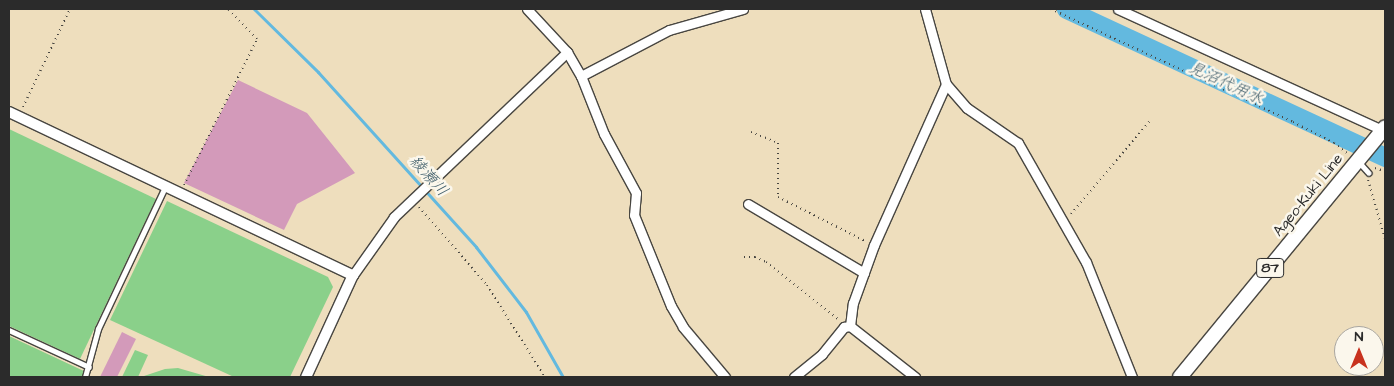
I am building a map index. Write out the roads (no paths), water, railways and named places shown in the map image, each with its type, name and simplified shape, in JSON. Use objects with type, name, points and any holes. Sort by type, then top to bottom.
[{"type":"main road","name":"Ageo-Kuki Line","points":[[1180,377],[1355,158],[1384,130]]},
{"type":"street","points":[[527,9],[567,52],[581,76],[604,134],[636,194],[634,215],[671,306],[683,327],[725,377]]},
{"type":"street","points":[[581,76],[669,30],[743,9]]},
{"type":"street","points":[[925,9],[946,84],[967,108],[1018,143],[1086,262],[1132,377]]},
{"type":"street","points":[[1118,9],[1384,130]]},
{"type":"street","points":[[306,377],[353,275],[394,217],[567,52]]},
{"type":"street","points":[[794,377],[822,354],[847,327],[852,303],[874,245],[946,84]]},
{"type":"street","points":[[14,114],[353,275]]},
{"type":"street","points":[[748,204],[864,273]]},
{"type":"street","points":[[847,327],[915,377]]},
{"type":"lane","points":[[1355,158],[1369,173]]},
{"type":"lane","points":[[85,377],[98,330],[165,186]]},
{"type":"lane","points":[[9,330],[89,367]]},
{"type":"waterway","name":"綾瀬川","points":[[254,9],[318,72],[476,247],[526,312],[563,377]]},
{"type":"waterway","name":"見沼代用水","points":[[1066,9],[1385,157]]}]
